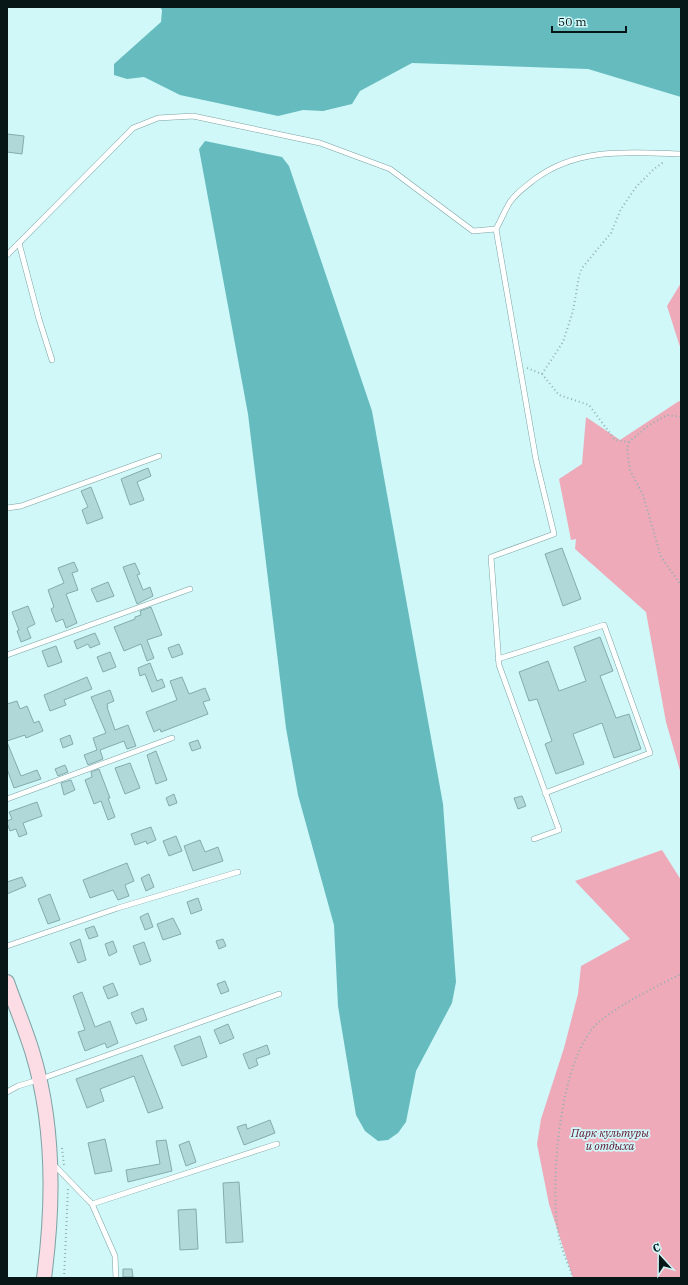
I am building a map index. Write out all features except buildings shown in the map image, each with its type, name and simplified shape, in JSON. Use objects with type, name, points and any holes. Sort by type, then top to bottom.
[{"type":"main road","points":[[7,982],[32,1052],[46,1117],[52,1183],[44,1278]]},
{"type":"lane","points":[[7,255],[133,128],[158,118],[193,116],[320,143],[390,169],[473,231],[496,229]]},
{"type":"lane","points":[[534,839],[559,830],[499,665],[491,557],[554,534],[536,460],[496,229],[511,202],[527,185],[555,166],[574,158],[598,153],[681,154]]},
{"type":"lane","points":[[19,243],[39,320],[52,360]]},
{"type":"lane","points":[[7,508],[21,506],[159,456]]},
{"type":"lane","points":[[7,654],[190,589]]},
{"type":"lane","points":[[498,659],[604,625],[650,753],[546,793]]},
{"type":"lane","points":[[7,799],[172,738]]},
{"type":"lane","points":[[7,946],[118,908],[238,872]]},
{"type":"lane","points":[[7,1092],[18,1086],[279,994]]},
{"type":"lane","points":[[92,1204],[277,1144]]},
{"type":"lane","points":[[50,1162],[92,1204],[115,1256],[116,1278]]},
{"type":"path","points":[[542,374],[563,342],[573,311],[578,276],[582,268],[608,237],[621,209],[636,187],[654,169],[674,154]]},
{"type":"path","points":[[519,364],[542,374],[559,395],[589,405],[615,440],[629,442]]},
{"type":"path","points":[[681,417],[667,415],[648,426],[629,442],[627,448],[630,470],[644,496],[661,557],[681,584]]},
{"type":"path","points":[[573,1278],[558,1234],[554,1197],[560,1129],[572,1070],[581,1046],[599,1022],[637,997],[681,974]]},
{"type":"green space","points":[[681,283],[681,350],[667,306]]},
{"type":"green space","points":[[679,401],[681,402],[681,774],[666,722],[646,612],[575,549],[576,539],[571,540],[559,479],[582,464],[586,417],[620,440]]},
{"type":"green space","name":"Парк культуры и отдыха","points":[[662,850],[681,880],[681,1278],[573,1278],[549,1204],[537,1144],[541,1119],[564,1048],[578,994],[581,966],[630,939],[575,881]]},
{"type":"water","points":[[160,7],[681,7],[681,97],[588,69],[412,63],[360,91],[352,104],[323,111],[303,110],[278,116],[180,95],[144,77],[127,79],[114,75],[114,64],[161,22],[162,10]]},
{"type":"water","points":[[205,141],[282,157],[289,166],[372,411],[443,804],[456,982],[452,1003],[416,1071],[406,1122],[398,1133],[388,1140],[378,1141],[365,1131],[356,1115],[338,1006],[334,925],[298,795],[286,728],[248,414],[199,149]]}]
